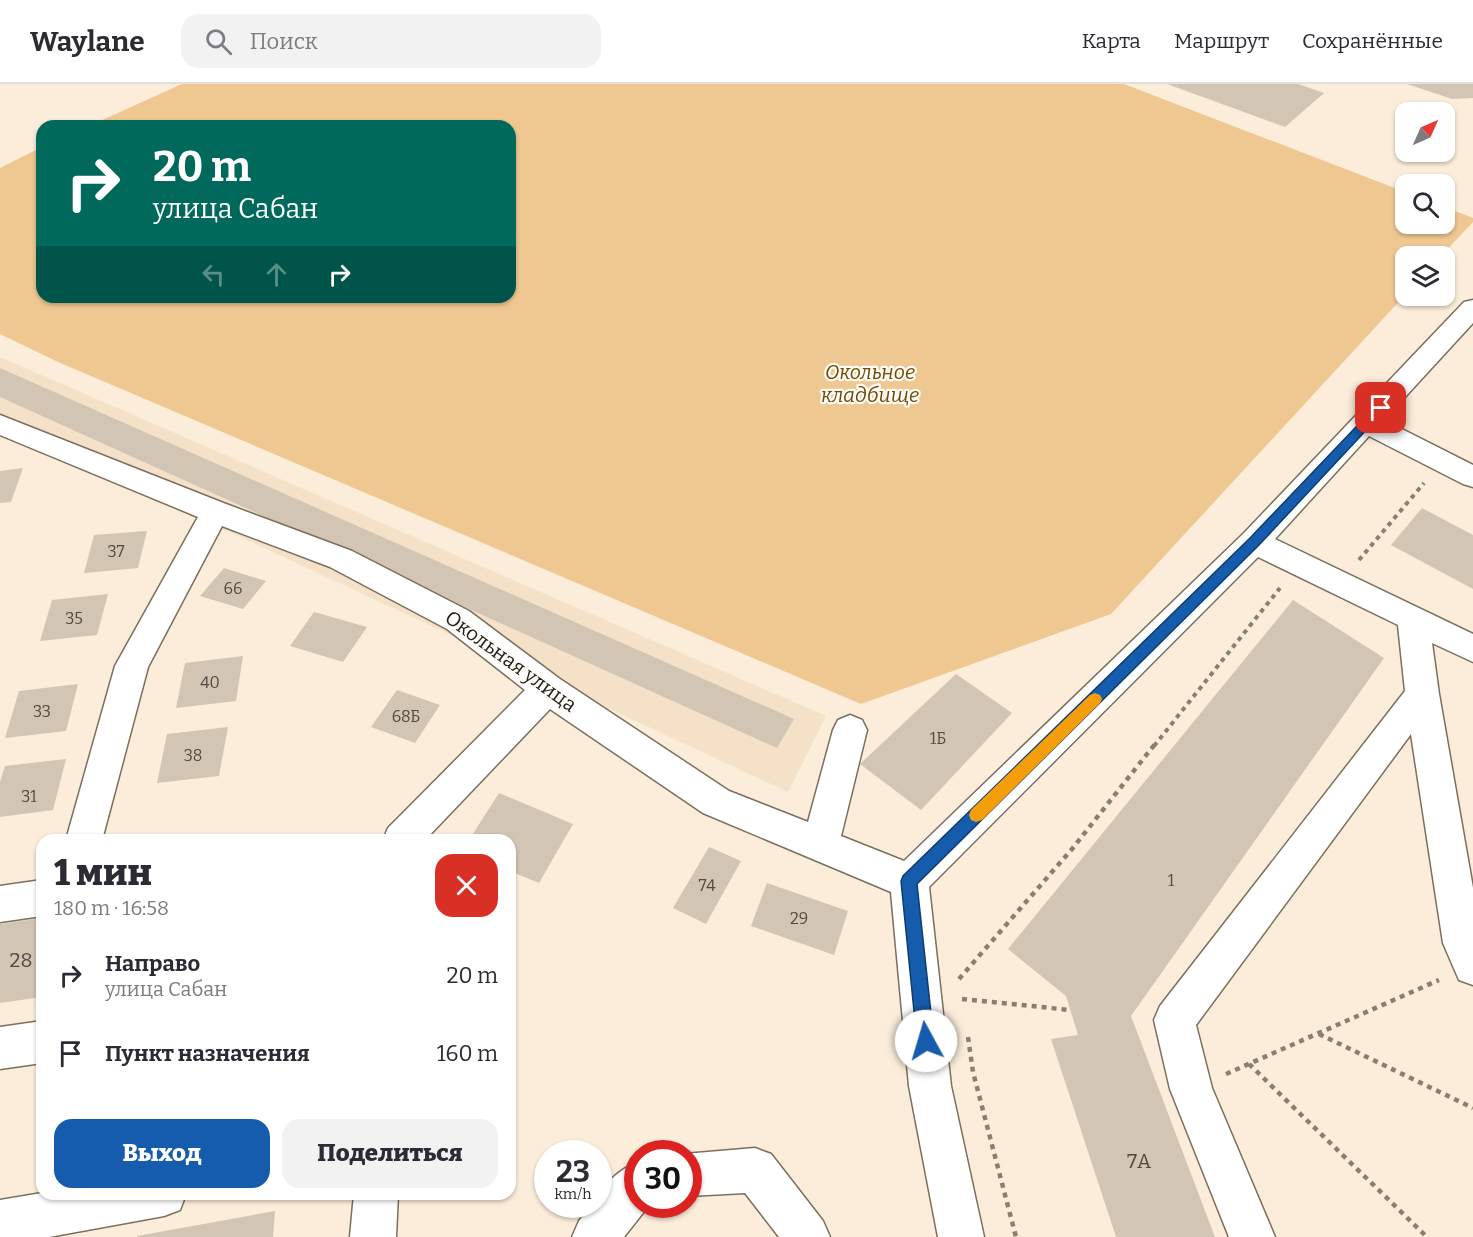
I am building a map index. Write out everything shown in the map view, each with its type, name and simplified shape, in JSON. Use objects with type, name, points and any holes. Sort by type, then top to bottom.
[{"type":"street","points":[[961,1237],[930,1086],[909,881],[1266,548],[1366,423],[1471,313]]},
{"type":"street","points":[[1366,423],[1473,477]]},
{"type":"street","name":"Окольная улица","points":[[2,428],[341,559],[458,620],[548,689],[716,802],[909,881]]},
{"type":"street","points":[[86,834],[132,666],[215,512]]},
{"type":"street","points":[[1266,548],[1473,649]]},
{"type":"street","points":[[1413,618],[1422,694],[1470,954]]},
{"type":"street","points":[[407,834],[548,689]]},
{"type":"street","points":[[1252,1237],[1191,1089],[1174,1020],[1422,694]]},
{"type":"street","points":[[820,845],[850,730]]},
{"type":"street","points":[[0,904],[36,899]]},
{"type":"street","points":[[0,1048],[36,1043]]},
{"type":"street","points":[[702,1173],[754,1170],[807,1237]]},
{"type":"street","points":[[0,1223],[130,1200]]},
{"type":"street","points":[[372,1237],[375,1200]]},
{"type":"street","points":[[595,1237],[624,1201]]},
{"type":"path","points":[[1338,583],[1443,462]]},
{"type":"path","points":[[963,1010],[959,980],[1072,849],[1281,587],[1266,548]]},
{"type":"path","points":[[1191,1089],[1318,1034],[1470,954]]},
{"type":"path","points":[[962,999],[1070,1010]]},
{"type":"path","points":[[967,1030],[973,1072],[1016,1237]]},
{"type":"path","points":[[1318,1034],[1473,1108]]},
{"type":"path","points":[[1249,1064],[1427,1237]]},
{"type":"shaded area","points":[[0,357],[826,716],[788,792],[0,425]]},
{"type":"green space","name":"Окольное кладбище","points":[[182,84],[1124,84],[1395,188],[1395,234],[1455,234],[1455,211],[1473,218],[1473,222],[1450,246],[1395,246],[1395,306],[1111,614],[861,704],[58,362],[0,334],[0,168],[36,150],[36,303],[516,303],[516,120],[102,120]]},
{"type":"building","points":[[1167,84],[1298,84],[1324,93],[1285,127]]},
{"type":"building","points":[[1407,84],[1473,84],[1473,98],[1452,99]]},
{"type":"building","points":[[0,368],[794,719],[777,748],[0,397]]},
{"type":"building","points":[[23,468],[11,502],[0,503],[0,471]]},
{"type":"building","points":[[1422,508],[1473,535],[1473,589],[1391,545]]},
{"type":"building","points":[[147,531],[138,568],[84,573],[94,535]]},
{"type":"building","points":[[224,568],[266,581],[243,609],[200,596]]},
{"type":"building","points":[[108,594],[97,635],[40,641],[52,600]]},
{"type":"building","points":[[1293,600],[1384,658],[1131,1016],[1215,1237],[1116,1237],[1051,1039],[1078,1035],[1066,996],[1008,949]]},
{"type":"building","points":[[314,612],[367,627],[343,662],[290,646]]},
{"type":"building","points":[[243,656],[236,701],[176,708],[185,663]]},
{"type":"building","points":[[956,674],[1012,713],[921,810],[860,764]]},
{"type":"building","points":[[78,684],[66,731],[5,738],[19,691]]},
{"type":"building","points":[[397,690],[440,705],[415,743],[371,727]]},
{"type":"building","points":[[228,727],[219,776],[157,783],[167,734]]},
{"type":"building","points":[[66,759],[53,810],[0,817],[0,782],[5,766]]},
{"type":"building","points":[[499,793],[573,824],[539,883],[516,873],[516,834],[473,834]]},
{"type":"building","points":[[709,847],[741,861],[706,924],[673,908]]},
{"type":"building","points":[[767,883],[848,911],[834,955],[751,926]]},
{"type":"building","points":[[36,919],[36,998],[0,1003],[0,924]]},
{"type":"building","points":[[275,1211],[273,1237],[137,1237],[137,1236]]},
{"type":"slow traffic","points":[[976,815],[1095,699]]},
{"type":"route","points":[[926,1041],[909,881],[1255,541],[1381,408]]}]
